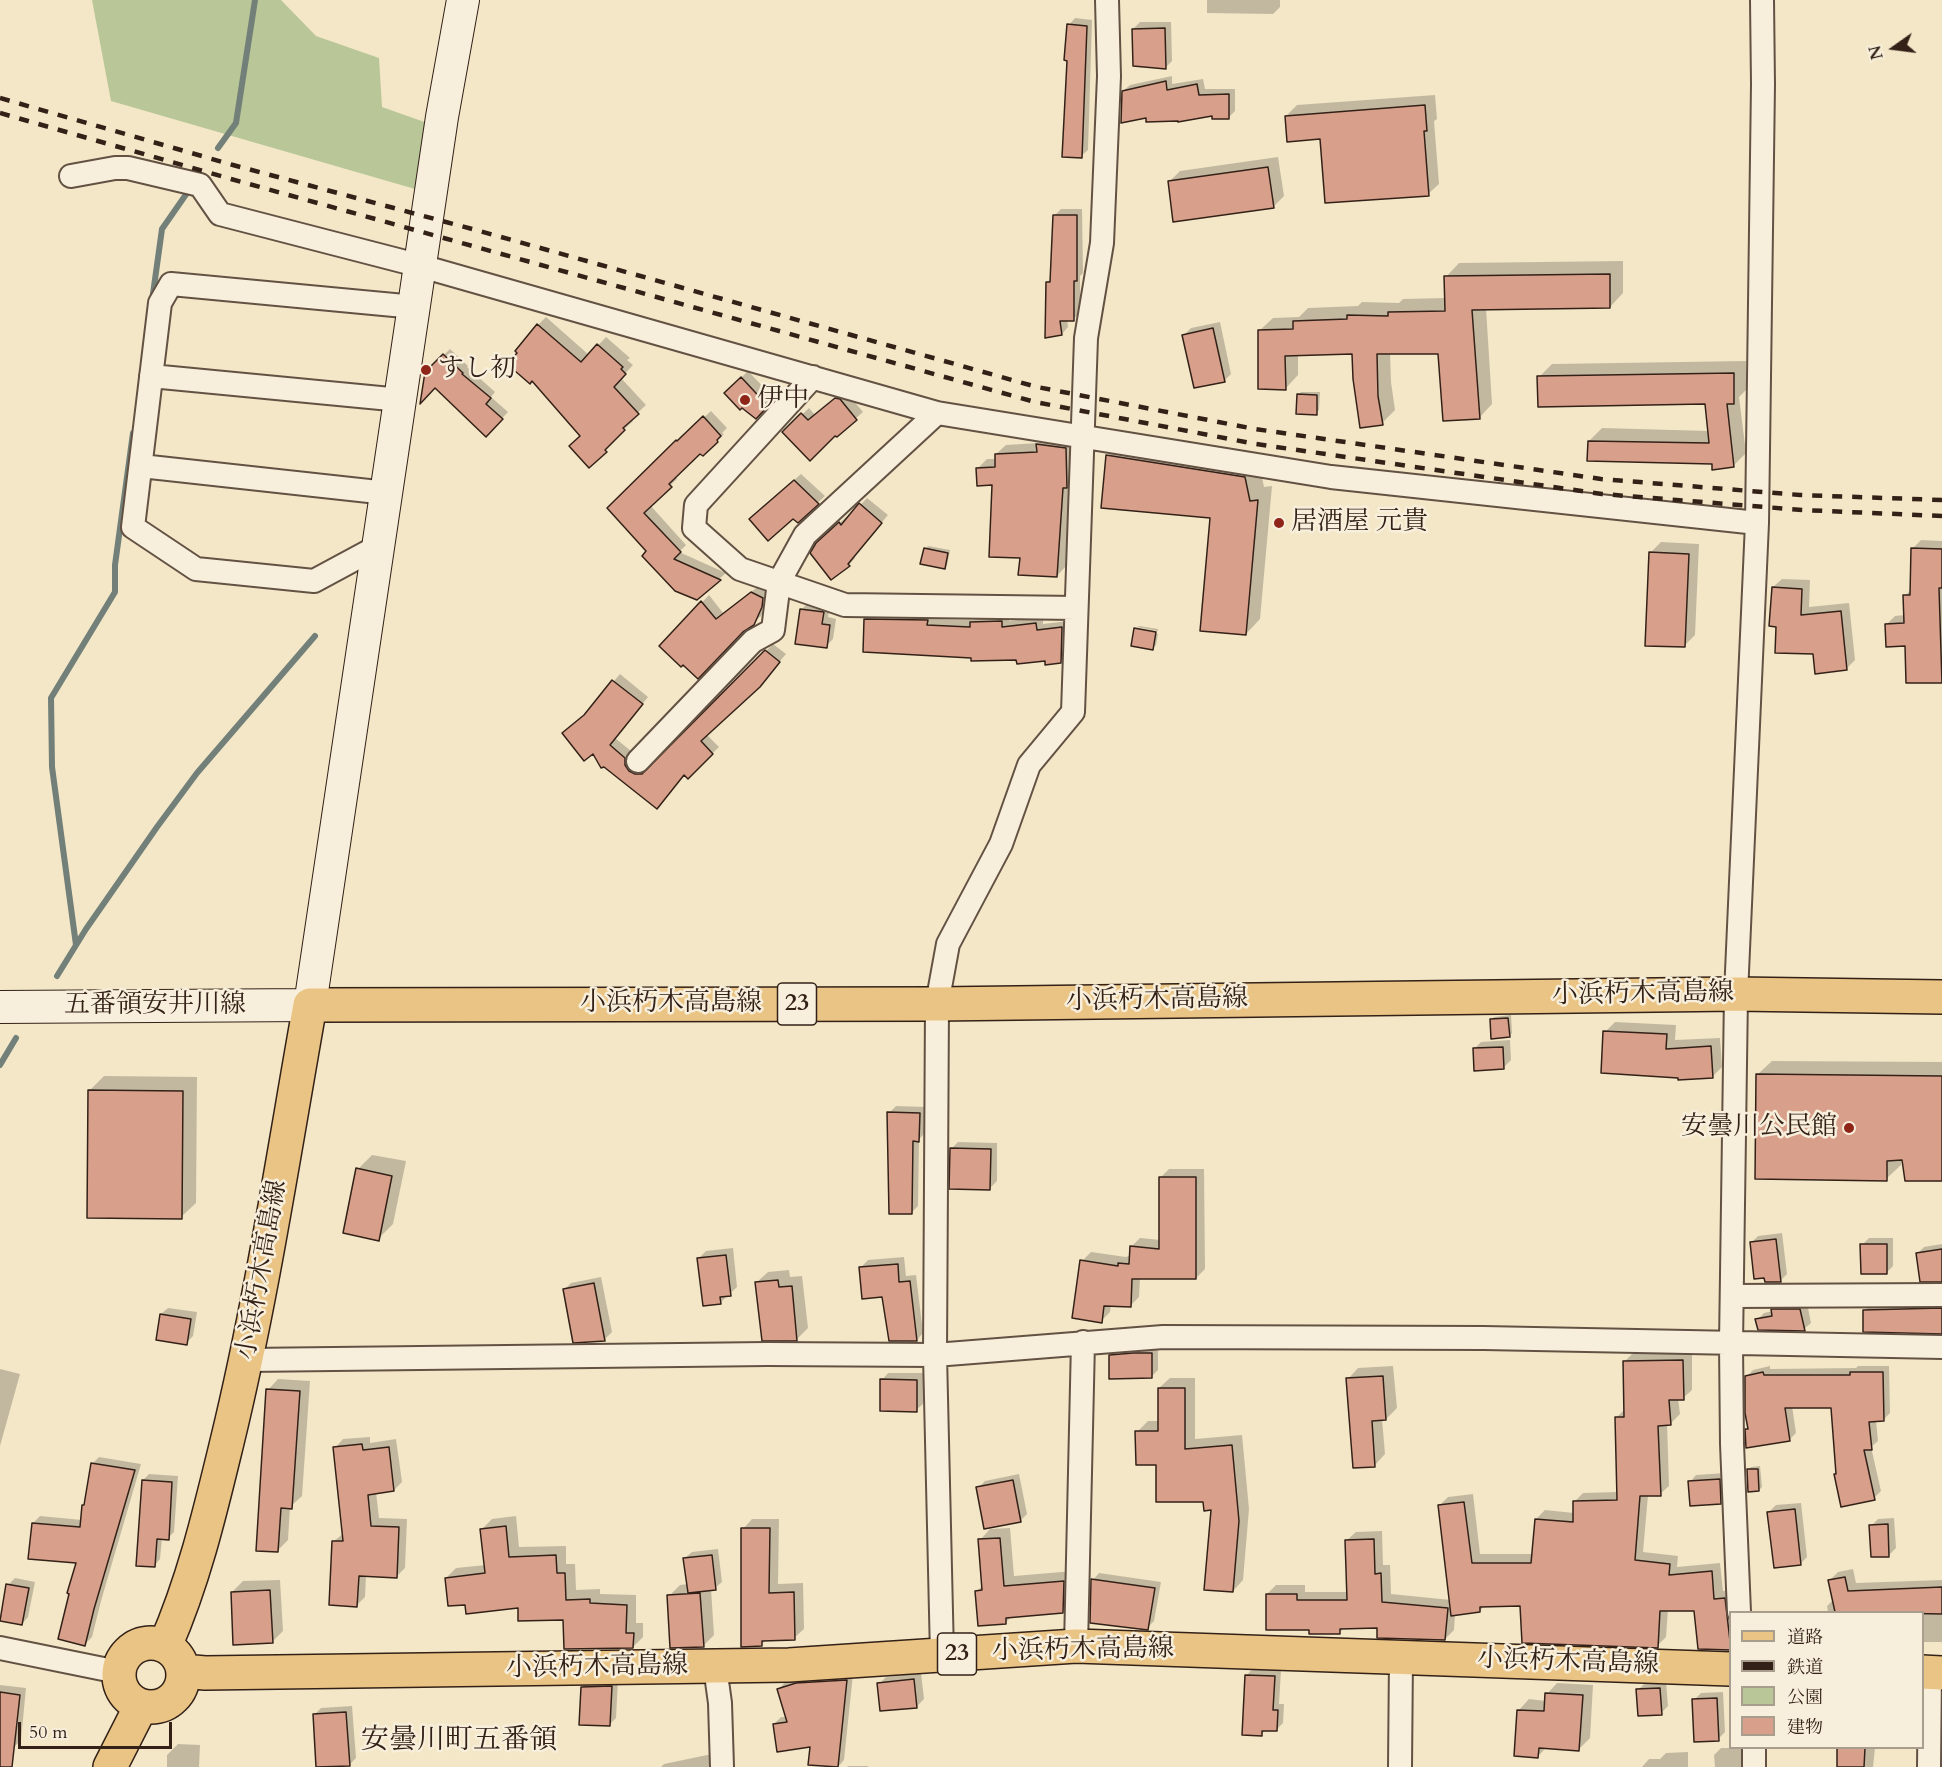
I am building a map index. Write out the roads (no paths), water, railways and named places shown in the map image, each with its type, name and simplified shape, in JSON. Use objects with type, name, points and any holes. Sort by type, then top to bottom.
[{"type":"main road","name":"小浜朽木高島線","points":[[141,1706],[163,1705],[172,1700],[183,1681],[174,1658],[180,1612],[203,1543],[247,1360],[310,1005],[936,1004],[1736,994],[1942,997]]},
{"type":"main road","name":"小浜朽木高島線","points":[[118,1672],[127,1653],[135,1646],[145,1642],[155,1642],[174,1658],[205,1673],[789,1665],[1076,1646],[1729,1669]]},
{"type":"main road","points":[[110,1767],[141,1706],[131,1701],[124,1693],[119,1683],[118,1672]]},
{"type":"street","points":[[310,1005],[442,117],[463,0]]},
{"type":"street","points":[[942,1655],[935,1355],[936,1004],[948,944],[1001,844],[1029,765],[1073,712],[1086,338],[1102,243],[1108,76],[1107,0]]},
{"type":"street","points":[[1739,1611],[1732,1444],[1731,1344],[1736,994],[1757,523],[1762,0]]},
{"type":"street","points":[[71,176],[115,168],[128,168],[200,185],[220,214],[421,266],[937,413],[1331,477],[1757,523]]},
{"type":"street","points":[[379,546],[315,580],[196,569],[133,527],[160,303],[171,284],[415,307]]},
{"type":"street","points":[[151,375],[401,400]]},
{"type":"street","points":[[813,377],[696,505],[694,528],[740,569],[845,604],[1076,608]]},
{"type":"street","points":[[638,761],[753,641],[773,630],[779,582],[805,535],[937,413]]},
{"type":"street","points":[[141,466],[387,492]]},
{"type":"street","name":"五番領安井川線","points":[[0,1006],[310,1005]]},
{"type":"street","points":[[1732,1296],[1942,1295]]},
{"type":"street","points":[[247,1360],[767,1354],[935,1355],[1083,1342],[1187,1337],[1484,1338],[1942,1347]]},
{"type":"street","points":[[1076,1646],[1083,1342]]},
{"type":"street","points":[[0,1648],[118,1672]]},
{"type":"street","points":[[1400,1767],[1401,1658]]},
{"type":"street","points":[[715,1667],[720,1704],[722,1767]]},
{"type":"street","points":[[1929,1767],[1932,1673]]},
{"type":"street","points":[[1754,1749],[1754,1767]]},
{"type":"waterway","points":[[218,148],[236,123],[255,0]]},
{"type":"waterway","points":[[152,301],[162,229],[187,193]]},
{"type":"waterway","points":[[76,945],[52,767],[51,698],[115,592],[115,565],[133,433]]},
{"type":"waterway","points":[[57,976],[86,929],[197,773],[315,636]]},
{"type":"waterway","points":[[0,1065],[16,1038]]},
{"type":"railway","points":[[0,98],[233,165],[476,230],[1037,387],[1255,429],[1601,479],[1800,495],[1942,500]]},
{"type":"railway","points":[[0,113],[1035,402],[1256,444],[1602,494],[1802,510],[1942,516]]},
{"type":"place","name":"すし初","points":[[426,370]]},
{"type":"place","name":"伊中","points":[[745,400]]},
{"type":"place","name":"居酒屋 元貴","points":[[1279,523]]},
{"type":"place","name":"安曇川公民館","points":[[1849,1128]]},
{"type":"district","name":"安曇川町五番領","points":[[459,1742]]}]
